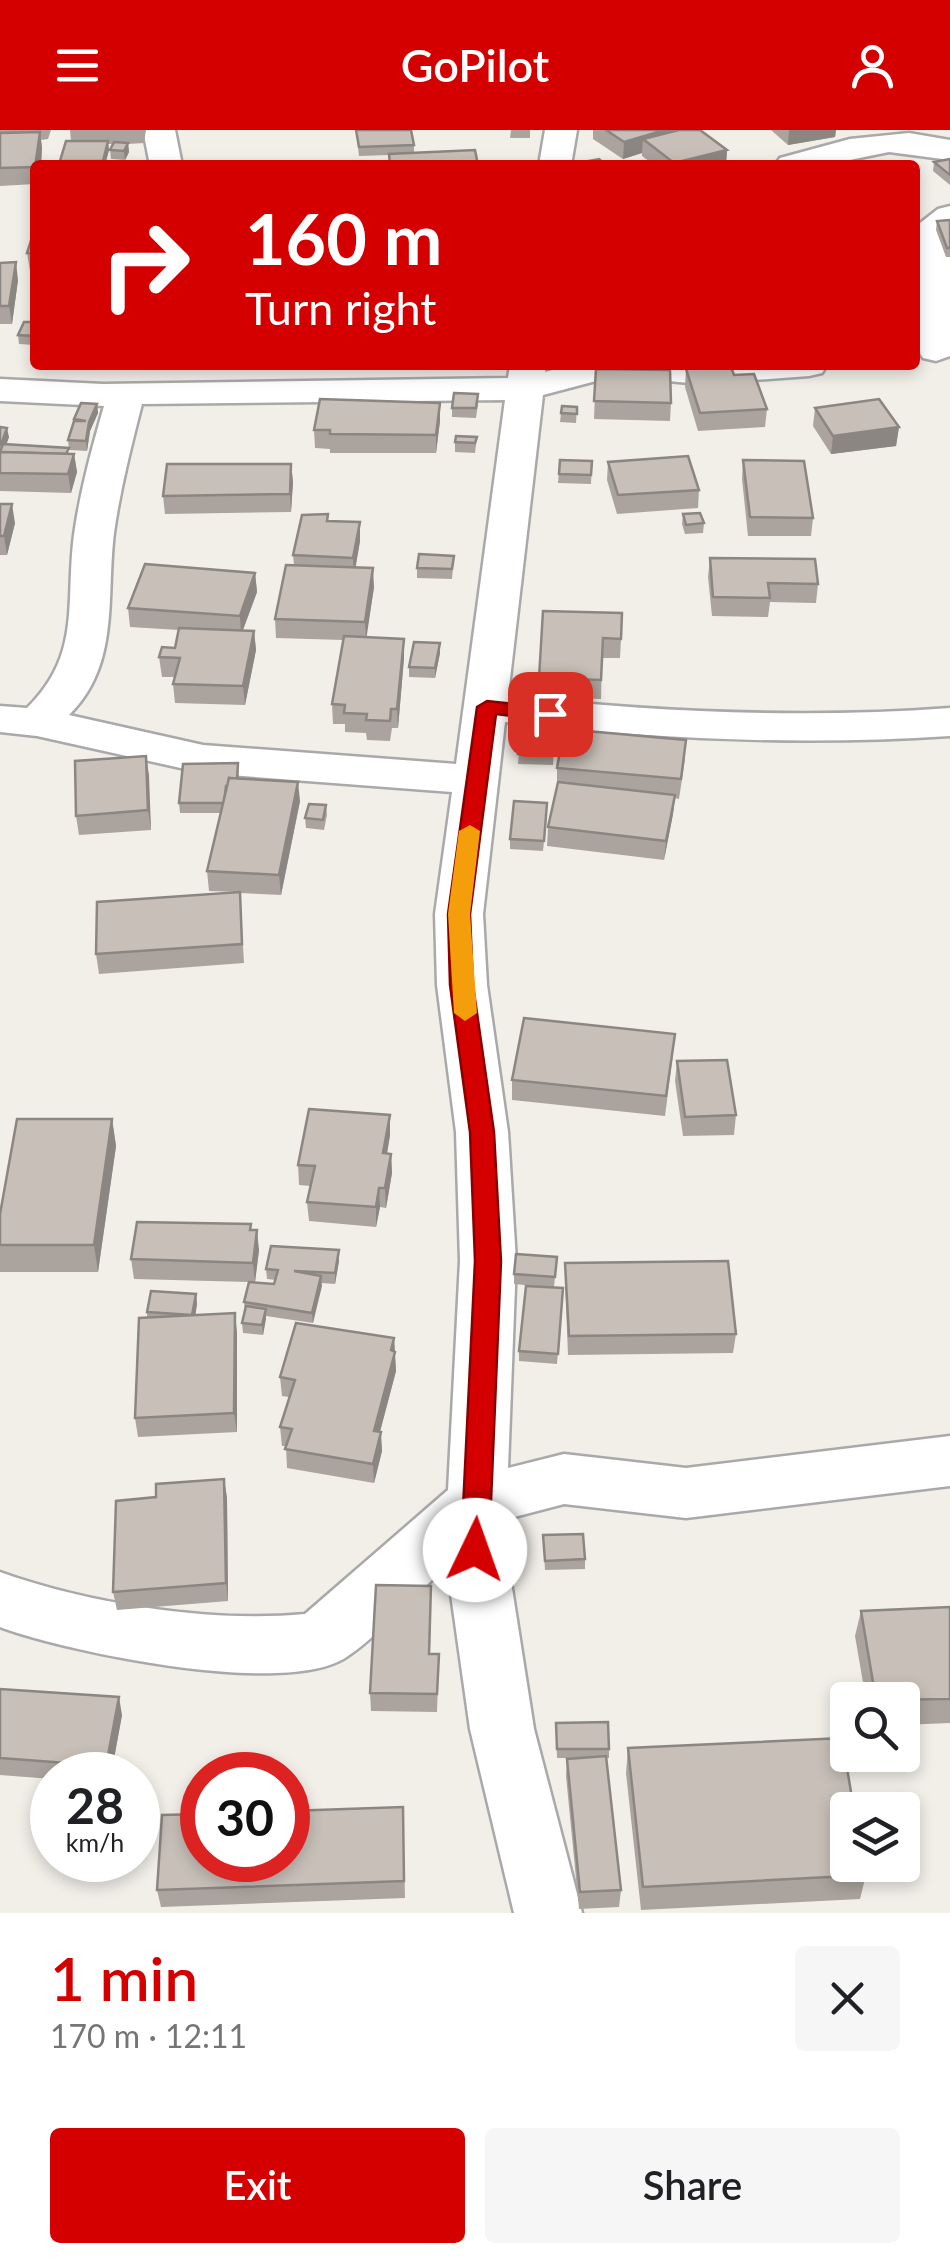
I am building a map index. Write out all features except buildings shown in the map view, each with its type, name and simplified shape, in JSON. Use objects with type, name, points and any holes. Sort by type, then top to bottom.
[{"type":"street","points":[[159,130],[165,160]]},
{"type":"street","points":[[556,160],[561,130]]},
{"type":"street","points":[[811,160],[888,141],[913,140],[950,150]]},
{"type":"street","points":[[934,351],[931,228],[950,216]]},
{"type":"street","points":[[0,390],[126,394],[168,378],[346,396],[575,370]]},
{"type":"street","points":[[668,370],[741,370]]},
{"type":"street","points":[[528,376],[459,914],[462,985],[482,1132],[488,1261],[475,1550],[502,1729],[548,1913]]},
{"type":"street","points":[[19,721],[68,692],[88,646],[94,536],[126,394]]},
{"type":"street","points":[[487,707],[723,730],[867,729],[950,722]]},
{"type":"street","points":[[19,721],[203,759],[477,780]]},
{"type":"street","points":[[0,1599],[66,1621],[268,1646],[306,1646],[322,1639],[477,1501],[564,1479],[686,1493],[950,1461]]},
{"type":"slow traffic","points":[[465,1013],[459,914],[470,831]]},
{"type":"route","points":[[475,1550],[488,1261],[482,1132],[462,985],[459,914],[487,707],[550,714]]}]
